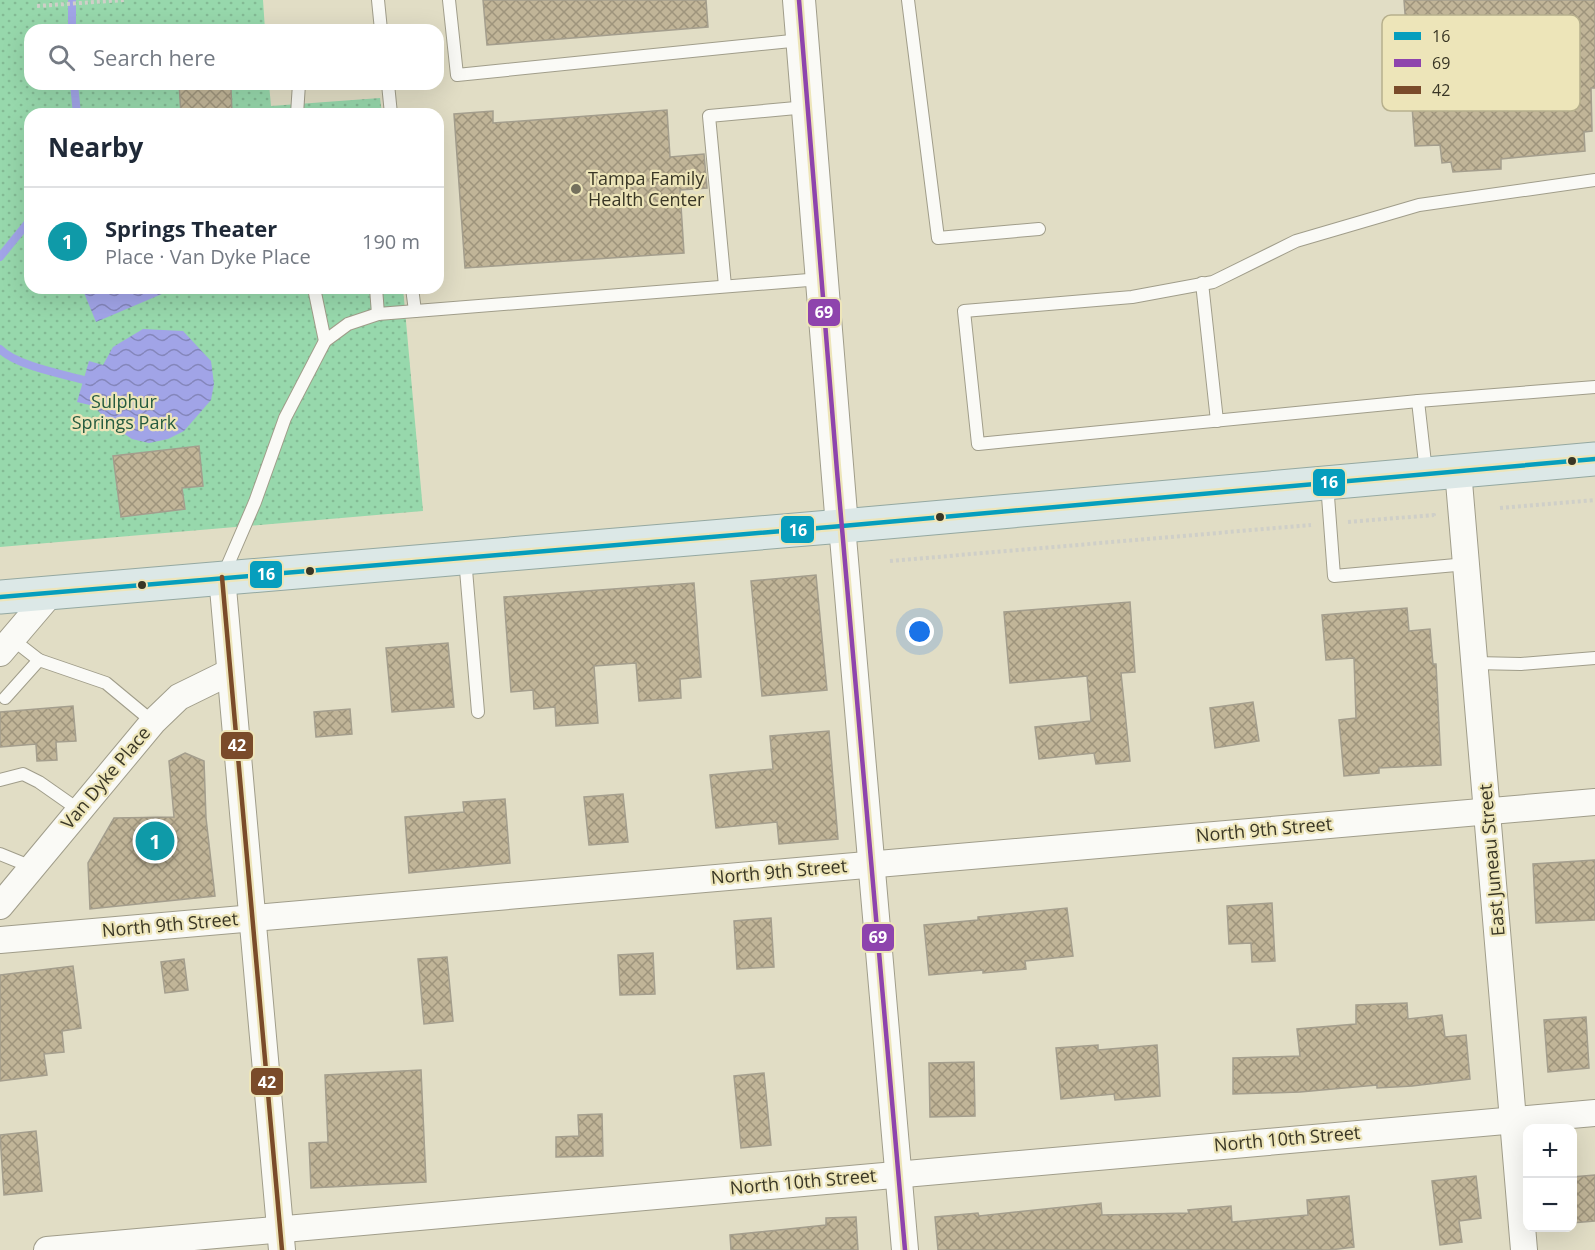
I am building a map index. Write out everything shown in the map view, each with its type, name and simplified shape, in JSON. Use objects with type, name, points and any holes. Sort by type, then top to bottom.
[{"type":"main road","points":[[0,597],[842,526],[1595,459]]},
{"type":"street","points":[[799,0],[905,1250]]},
{"type":"street","name":"East Juneau Street","points":[[1458,470],[1524,1250]]},
{"type":"street","points":[[222,577],[281,1240]]},
{"type":"street","points":[[6,646],[52,592]]},
{"type":"street","name":"Van Dyke Place","points":[[0,906],[153,722],[179,697],[230,672]]},
{"type":"street","name":"North 9th Street","points":[[0,940],[1595,802]]},
{"type":"street","name":"North 10th Street","points":[[47,1250],[281,1240],[899,1174],[1595,1113]]},
{"type":"lane","points":[[378,0],[380,24]]},
{"type":"lane","points":[[449,0],[457,75],[802,40]]},
{"type":"lane","points":[[908,0],[938,238],[1039,230]]},
{"type":"lane","points":[[297,108],[299,90]]},
{"type":"lane","points":[[389,90],[390,108]]},
{"type":"lane","points":[[725,286],[710,116],[808,107]]},
{"type":"lane","points":[[1595,180],[1419,205],[1296,241],[1213,282],[1132,297],[964,311],[978,444],[1418,401],[1595,387]]},
{"type":"lane","points":[[222,577],[255,502],[285,418],[326,340],[348,324],[378,314],[821,279]]},
{"type":"lane","points":[[1202,284],[1217,421]]},
{"type":"lane","points":[[315,294],[326,340]]},
{"type":"lane","points":[[376,294],[378,314]]},
{"type":"lane","points":[[413,294],[415,311]]},
{"type":"lane","points":[[1418,401],[1426,473]]},
{"type":"lane","points":[[1326,482],[1334,576],[1467,564]]},
{"type":"lane","points":[[465,557],[478,712]]},
{"type":"lane","points":[[6,646],[106,683],[153,722]]},
{"type":"lane","points":[[1475,663],[1521,664],[1595,658]]},
{"type":"lane","points":[[5,698],[39,660]]},
{"type":"lane","points":[[0,780],[23,774],[39,782],[79,810]]},
{"type":"lane","points":[[0,854],[32,867]]},
{"type":"path","points":[[37,6],[124,0]]},
{"type":"path","points":[[1500,508],[1595,500]]},
{"type":"path","points":[[890,561],[1434,514],[1441,567]]},
{"type":"green space","name":"Sulphur Springs Park","points":[[0,0],[263,0],[265,24],[24,24],[24,90],[270,90],[271,106],[380,98],[381,108],[24,108],[24,294],[404,294],[423,511],[0,547]]},
{"type":"water","points":[[84,294],[162,294],[96,322]]},
{"type":"water","points":[[143,329],[183,331],[211,361],[214,384],[211,400],[184,431],[168,439],[149,443],[132,439],[111,425],[94,406],[77,402],[89,361],[103,365],[113,347]]},
{"type":"building","points":[[483,0],[706,0],[708,27],[487,45]]},
{"type":"building","points":[[1404,0],[1595,0],[1595,88],[1591,88],[1592,131],[1584,132],[1585,151],[1501,159],[1501,169],[1453,172],[1451,162],[1442,163],[1440,145],[1415,146],[1412,111],[1580,111],[1580,15],[1405,15]]},
{"type":"building","points":[[179,90],[231,90],[232,108],[181,108]]},
{"type":"building","name":"Tampa Family Health Center","points":[[667,110],[670,157],[704,154],[707,188],[680,190],[684,253],[465,268],[454,114],[493,111],[493,123]]},
{"type":"building","points":[[199,446],[203,486],[182,488],[185,509],[121,517],[113,456]]},
{"type":"building","points":[[816,575],[827,690],[762,696],[751,581]]},
{"type":"building","points":[[694,583],[701,677],[680,679],[681,698],[639,701],[636,663],[594,666],[598,723],[556,726],[555,707],[534,709],[533,690],[511,692],[504,597]]},
{"type":"building","points":[[1130,602],[1135,672],[1121,673],[1130,761],[1096,764],[1094,753],[1039,759],[1035,727],[1091,721],[1087,676],[1010,683],[1004,612]]},
{"type":"building","points":[[1407,608],[1409,631],[1430,629],[1433,664],[1436,664],[1441,765],[1379,768],[1379,773],[1344,776],[1339,720],[1356,718],[1354,658],[1326,660],[1322,615]]},
{"type":"building","points":[[448,643],[454,707],[392,712],[386,648]]},
{"type":"building","points":[[1253,702],[1259,741],[1215,748],[1210,708]]},
{"type":"building","points":[[73,706],[76,741],[56,742],[57,760],[37,761],[36,744],[0,747],[0,712]]},
{"type":"building","points":[[350,709],[352,734],[316,737],[314,712]]},
{"type":"building","points":[[829,731],[838,839],[779,844],[777,822],[716,828],[710,775],[773,769],[770,736]]},
{"type":"building","points":[[185,753],[204,761],[206,818],[215,896],[90,909],[88,863],[114,818],[174,817],[169,761]]},
{"type":"building","points":[[623,794],[628,842],[589,845],[584,797]]},
{"type":"building","points":[[505,799],[510,863],[409,873],[405,817],[464,812],[463,802]]},
{"type":"building","points":[[1595,860],[1595,920],[1536,923],[1533,864]]},
{"type":"building","points":[[1272,903],[1275,961],[1252,962],[1251,943],[1229,944],[1227,906]]},
{"type":"building","points":[[1067,908],[1073,956],[1025,961],[1026,969],[929,975],[924,925]]},
{"type":"building","points":[[771,918],[774,967],[737,969],[734,921]]},
{"type":"building","points":[[653,953],[655,994],[620,995],[618,955]]},
{"type":"building","points":[[447,957],[453,1021],[424,1024],[418,959]]},
{"type":"building","points":[[184,959],[188,990],[165,993],[161,962]]},
{"type":"building","points":[[73,966],[81,1028],[62,1031],[64,1052],[44,1054],[47,1075],[0,1081],[0,975]]},
{"type":"building","points":[[1407,1003],[1408,1019],[1442,1015],[1445,1037],[1466,1035],[1470,1079],[1412,1086],[1377,1088],[1377,1085],[1300,1092],[1233,1094],[1233,1058],[1300,1056],[1297,1029],[1356,1024],[1356,1005]]},
{"type":"building","points":[[1586,1017],[1589,1068],[1548,1072],[1544,1020]]},
{"type":"building","points":[[1098,1045],[1098,1050],[1157,1045],[1160,1096],[1115,1100],[1114,1094],[1061,1099],[1056,1048]]},
{"type":"building","points":[[974,1062],[975,1116],[930,1117],[929,1063]]},
{"type":"building","points":[[421,1070],[426,1182],[311,1188],[309,1143],[328,1142],[325,1075]]},
{"type":"building","points":[[764,1073],[771,1145],[741,1148],[734,1076]]},
{"type":"building","points":[[602,1114],[603,1156],[556,1157],[556,1137],[579,1136],[578,1115]]},
{"type":"building","points":[[36,1131],[42,1191],[4,1195],[0,1135]]},
{"type":"building","points":[[1595,1175],[1595,1221],[1577,1223],[1577,1177]]},
{"type":"building","points":[[1476,1176],[1481,1218],[1459,1221],[1462,1242],[1440,1245],[1432,1181]]},
{"type":"building","points":[[1349,1196],[1354,1247],[1330,1250],[938,1250],[935,1217],[978,1213],[979,1216],[1101,1203],[1102,1215],[1189,1213],[1188,1210],[1231,1206],[1232,1222],[1308,1215],[1307,1200]]},
{"type":"building","points":[[856,1217],[858,1250],[731,1250],[730,1235],[826,1225],[826,1218]]},
{"type":"waterway","points":[[72,0],[72,24]]},
{"type":"waterway","points":[[75,90],[76,108]]},
{"type":"waterway","points":[[0,257],[24,227]]},
{"type":"waterway","points":[[0,349],[16,360],[84,380]]},
{"type":"transit line","name":"69","points":[[799,0],[837,471],[905,1250]]},
{"type":"transit line","name":"16","points":[[0,597],[842,526],[1595,459]]},
{"type":"transit line","name":"42","points":[[222,577],[282,1250]]},
{"type":"place","name":"Tampa Family Health Center","points":[[576,189]]},
{"type":"place","name":"Springs Theater","points":[[155,841]]}]
